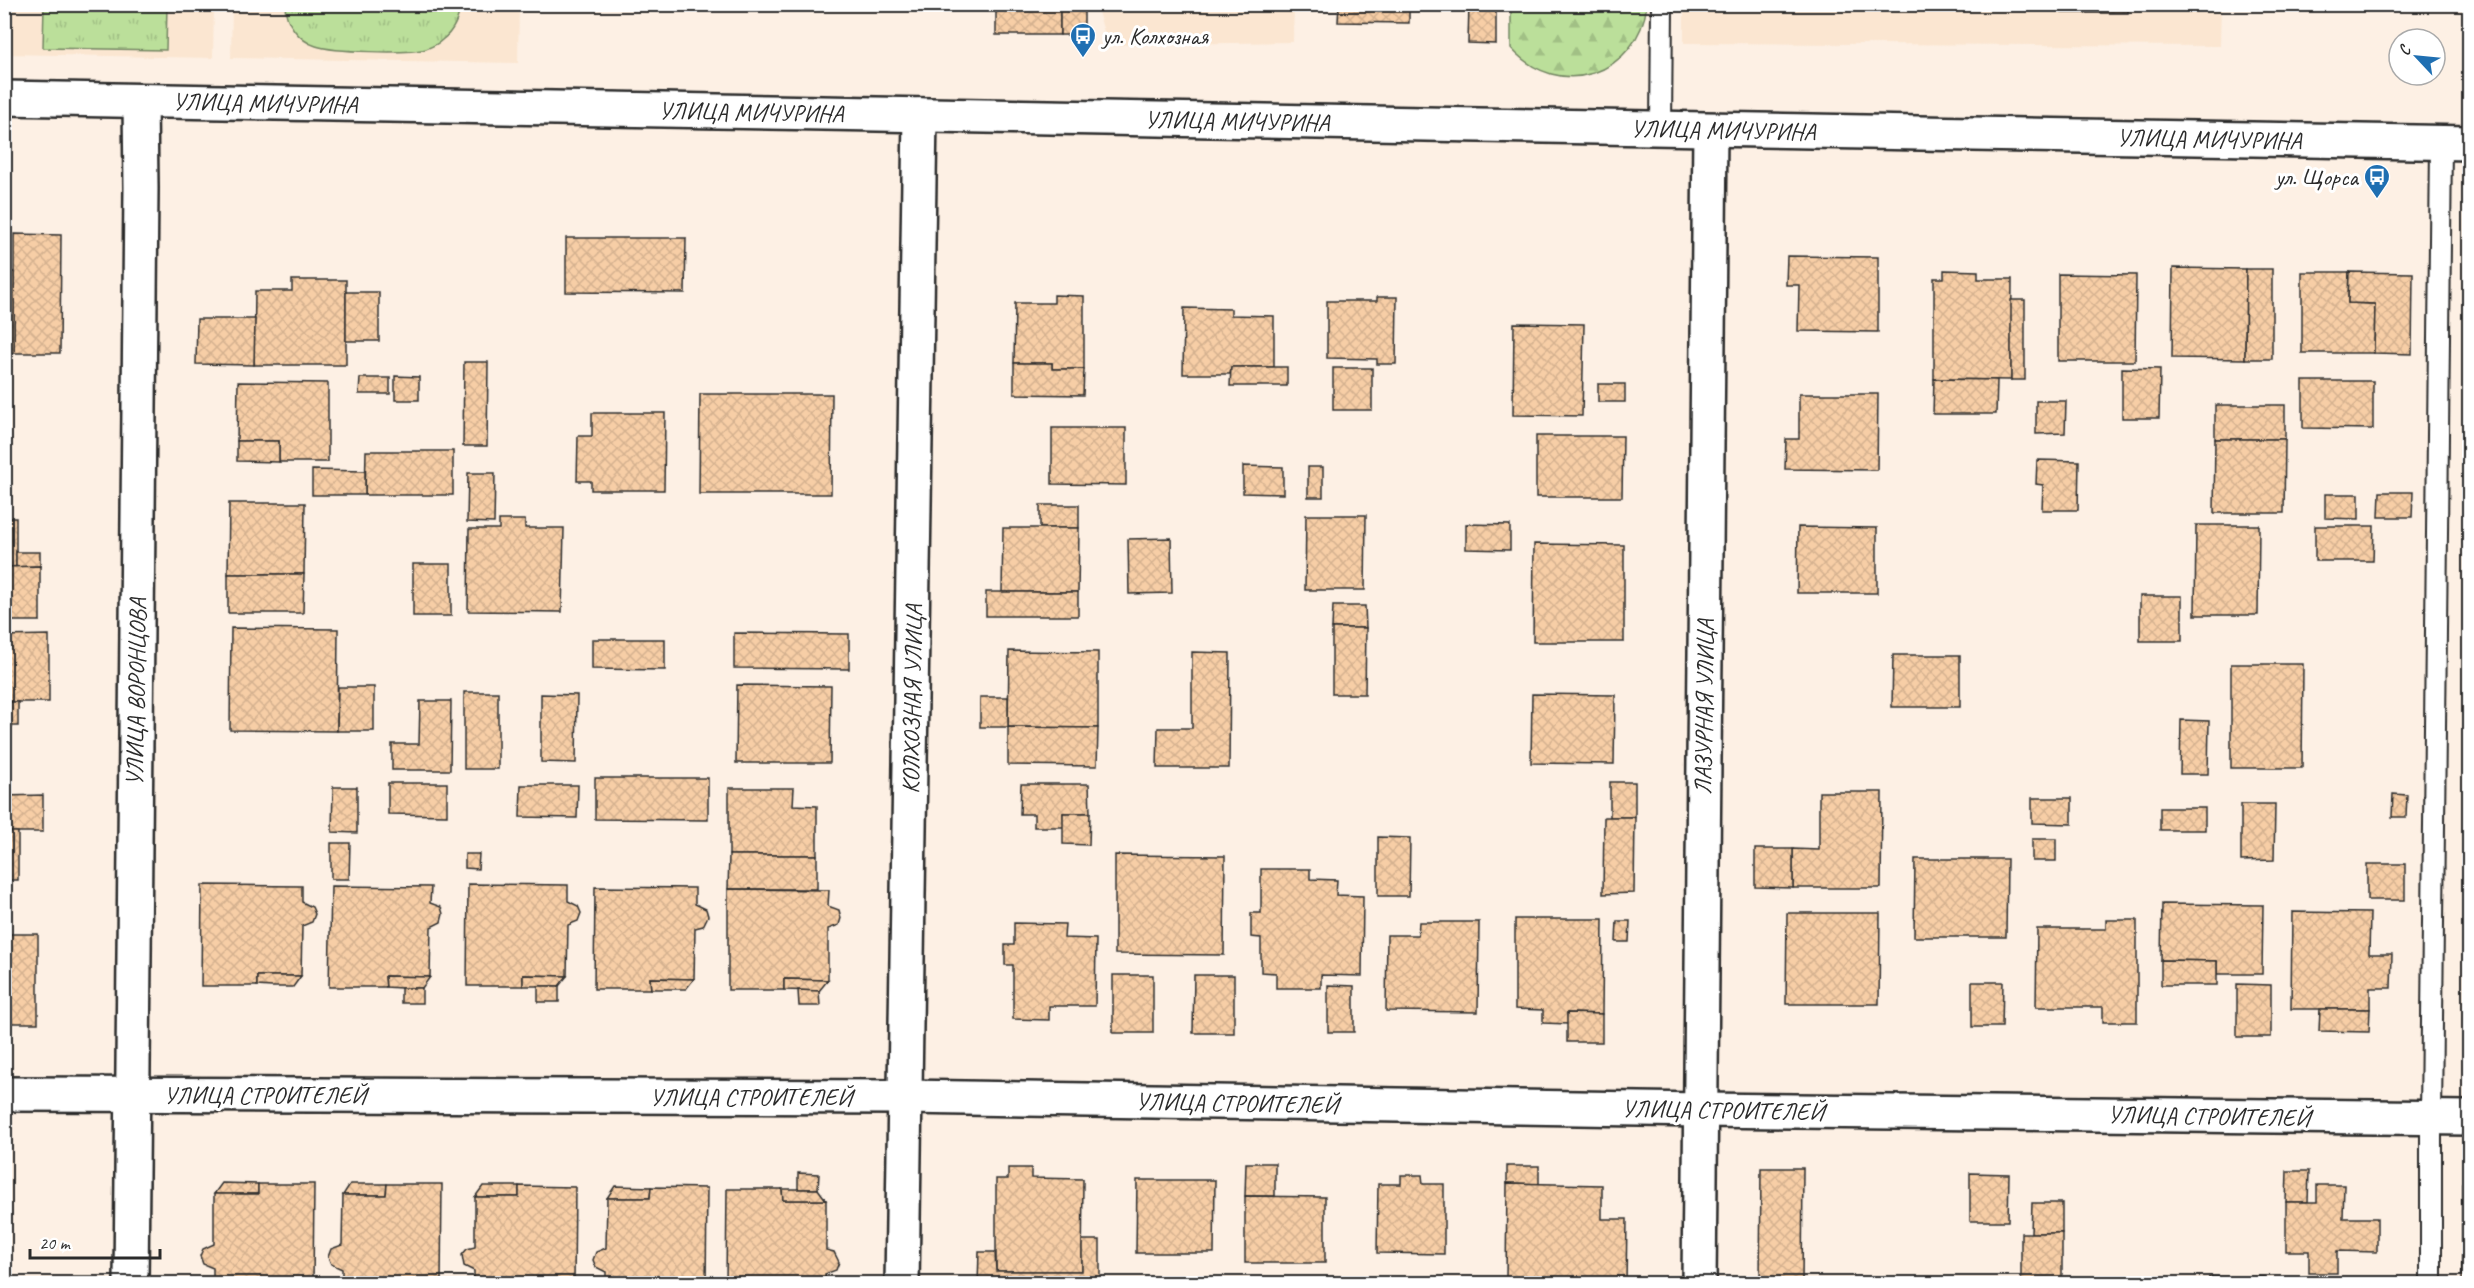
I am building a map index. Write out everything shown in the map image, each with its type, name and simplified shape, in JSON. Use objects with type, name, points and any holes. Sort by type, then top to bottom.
[{"type":"street","name":"УЛИЦА МИЧУРИНА","points":[[4,98],[2455,143]]},
{"type":"street","name":"УЛИЦА ВОРОНЦОВА","points":[[131,1284],[140,101]]},
{"type":"street","name":"КОЛХОЗНАЯ УЛИЦА","points":[[902,1284],[920,115]]},
{"type":"street","name":"ЛАЗУРНАЯ УЛИЦА","points":[[1699,1284],[1710,130]]},
{"type":"street","name":"УЛИЦА СТРОИТЕЛЕЙ","points":[[4,1094],[906,1097],[1701,1110],[2469,1118]]},
{"type":"lane","points":[[1661,129],[1662,4]]},
{"type":"lane","points":[[2431,1284],[2431,1118],[2455,143]]},
{"type":"shaded area","points":[[5,5],[214,5],[213,58],[5,54]]},
{"type":"shaded area","points":[[232,5],[519,5],[518,63],[231,58]]},
{"type":"shaded area","points":[[1096,5],[1294,5],[1293,42],[1108,45]]},
{"type":"shaded area","points":[[1684,5],[2221,5],[2220,46],[1684,43]]},
{"type":"green space","points":[[285,4],[461,5],[452,29],[439,43],[417,51],[388,52],[338,50],[310,44],[290,24]]},
{"type":"green space","points":[[1511,4],[1647,5],[1641,29],[1629,49],[1613,64],[1594,73],[1573,77],[1551,74],[1530,65],[1511,48]]},
{"type":"green space","points":[[44,5],[167,5],[166,50],[43,48]]},
{"type":"building","points":[[996,4],[1060,4],[1060,35],[996,35]]},
{"type":"building","points":[[1060,4],[1084,4],[1084,35],[1060,35]]},
{"type":"building","points":[[1339,4],[1409,4],[1409,23],[1338,22]]},
{"type":"building","points":[[1469,4],[1496,4],[1496,44],[1468,43]]},
{"type":"building","points":[[2062,4],[2128,4],[2128,13],[2062,13]]},
{"type":"building","points":[[14,234],[61,235],[60,353],[14,353]]},
{"type":"building","points":[[566,238],[686,238],[685,293],[566,292]]},
{"type":"building","points":[[1787,256],[1878,257],[1878,332],[1798,331],[1799,285],[1786,285]]},
{"type":"building","points":[[2173,268],[2246,269],[2245,359],[2172,358]]},
{"type":"building","points":[[2246,269],[2272,269],[2272,359],[2245,359]]},
{"type":"building","points":[[1944,270],[1978,271],[1978,279],[2012,279],[2011,380],[1934,379],[1934,278],[1944,278]]},
{"type":"building","points":[[4,272],[14,272],[14,353],[4,354]]},
{"type":"building","points":[[2302,272],[2349,272],[2348,303],[2375,304],[2374,353],[2302,353]]},
{"type":"building","points":[[2349,272],[2413,273],[2412,354],[2374,353],[2375,304],[2348,303]]},
{"type":"building","points":[[2058,274],[2136,275],[2135,361],[2058,361]]},
{"type":"building","points":[[292,280],[346,280],[346,365],[254,365],[255,291],[292,291]]},
{"type":"building","points":[[346,292],[379,292],[379,341],[346,341]]},
{"type":"building","points":[[1054,295],[1084,296],[1084,369],[1052,369],[1052,363],[1014,363],[1015,303],[1054,303]]},
{"type":"building","points":[[1377,297],[1397,297],[1396,364],[1377,364],[1377,359],[1327,358],[1327,301],[1377,301]]},
{"type":"building","points":[[2011,300],[2025,300],[2025,380],[2011,380]]},
{"type":"building","points":[[1184,308],[1231,309],[1231,315],[1274,316],[1274,367],[1231,367],[1230,374],[1183,374]]},
{"type":"building","points":[[197,319],[255,319],[254,365],[196,364]]},
{"type":"building","points":[[1514,323],[1584,324],[1582,416],[1513,415]]},
{"type":"building","points":[[464,362],[488,362],[487,446],[463,446]]},
{"type":"building","points":[[1014,363],[1052,363],[1052,369],[1084,369],[1083,395],[1014,394]]},
{"type":"building","points":[[1231,367],[1287,367],[1287,386],[1230,386]]},
{"type":"building","points":[[1333,368],[1372,368],[1372,410],[1333,410]]},
{"type":"building","points":[[2122,368],[2160,369],[2159,418],[2122,418]]},
{"type":"building","points":[[395,376],[419,377],[419,400],[395,400]]},
{"type":"building","points":[[360,378],[390,378],[390,394],[359,394]]},
{"type":"building","points":[[1934,379],[1997,380],[1996,414],[1933,414]]},
{"type":"building","points":[[2303,381],[2373,381],[2373,429],[2303,428]]},
{"type":"building","points":[[238,382],[328,383],[328,462],[279,462],[279,441],[237,441]]},
{"type":"building","points":[[1598,384],[1625,384],[1625,402],[1598,402]]},
{"type":"building","points":[[700,394],[832,394],[831,494],[699,494]]},
{"type":"building","points":[[1799,394],[1878,394],[1877,470],[1785,469],[1786,439],[1799,439]]},
{"type":"building","points":[[2036,401],[2066,401],[2065,433],[2036,434]]},
{"type":"building","points":[[2215,405],[2285,405],[2285,439],[2215,439]]},
{"type":"building","points":[[592,413],[665,413],[664,490],[591,490],[591,481],[577,481],[578,436],[592,436]]},
{"type":"building","points":[[1052,428],[1126,428],[1126,485],[1052,484]]},
{"type":"building","points":[[1536,436],[1623,436],[1622,497],[1536,497]]},
{"type":"building","points":[[2215,439],[2285,439],[2284,513],[2214,513]]},
{"type":"building","points":[[237,441],[279,441],[279,462],[237,461]]},
{"type":"building","points":[[366,451],[453,451],[453,495],[365,495]]},
{"type":"building","points":[[2037,460],[2079,461],[2078,510],[2042,510],[2043,485],[2036,484]]},
{"type":"building","points":[[1243,466],[1283,467],[1283,494],[1243,493]]},
{"type":"building","points":[[1308,467],[1323,467],[1323,497],[1308,497]]},
{"type":"building","points":[[312,470],[365,471],[365,495],[312,495]]},
{"type":"building","points":[[468,473],[495,473],[494,523],[467,522]]},
{"type":"building","points":[[2380,492],[2413,492],[2412,517],[2379,517]]},
{"type":"building","points":[[2325,494],[2359,494],[2359,519],[2325,518]]},
{"type":"building","points":[[229,503],[305,503],[304,574],[228,574]]},
{"type":"building","points":[[1040,505],[1079,505],[1079,528],[1040,528]]},
{"type":"building","points":[[1306,515],[1366,515],[1365,590],[1305,590]]},
{"type":"building","points":[[4,518],[16,518],[16,567],[4,567]]},
{"type":"building","points":[[499,520],[525,520],[525,528],[564,528],[562,612],[468,611],[469,529],[499,529]]},
{"type":"building","points":[[1466,524],[1510,525],[1510,550],[1466,549]]},
{"type":"building","points":[[2196,525],[2259,525],[2258,615],[2195,615]]},
{"type":"building","points":[[2315,526],[2374,526],[2373,561],[2315,561]]},
{"type":"building","points":[[1798,527],[1877,528],[1877,593],[1797,593]]},
{"type":"building","points":[[1003,528],[1079,528],[1078,592],[1002,592]]},
{"type":"building","points":[[1171,538],[1172,593],[1129,594],[1128,539]]},
{"type":"building","points":[[1534,544],[1624,545],[1624,642],[1533,642]]},
{"type":"building","points":[[16,552],[40,552],[40,566],[16,567]]},
{"type":"building","points":[[413,564],[451,564],[451,616],[413,616]]},
{"type":"building","points":[[40,566],[40,621],[4,621],[4,567]]},
{"type":"building","points":[[228,574],[304,574],[303,613],[228,613]]},
{"type":"building","points":[[986,592],[1078,592],[1078,616],[986,616]]},
{"type":"building","points":[[2140,596],[2182,596],[2182,641],[2140,641]]},
{"type":"building","points":[[1333,606],[1365,606],[1366,628],[1332,628]]},
{"type":"building","points":[[231,628],[338,629],[337,731],[230,730]]},
{"type":"building","points":[[1332,628],[1366,628],[1365,694],[1332,694]]},
{"type":"building","points":[[734,633],[849,634],[849,669],[734,668]]},
{"type":"building","points":[[49,635],[49,702],[4,702],[4,636]]},
{"type":"building","points":[[592,639],[665,639],[665,670],[592,669]]},
{"type":"building","points":[[1009,651],[1098,652],[1098,728],[1008,727]]},
{"type":"building","points":[[1192,652],[1230,653],[1229,768],[1157,768],[1158,728],[1192,728]]},
{"type":"building","points":[[1893,655],[1960,655],[1960,707],[1892,707]]},
{"type":"building","points":[[2231,664],[2303,664],[2302,768],[2231,768]]},
{"type":"building","points":[[737,685],[831,686],[830,763],[736,763]]},
{"type":"building","points":[[338,687],[374,687],[374,731],[337,731]]},
{"type":"building","points":[[464,692],[498,692],[498,769],[464,769]]},
{"type":"building","points":[[541,694],[577,695],[576,763],[541,762]]},
{"type":"building","points":[[1532,694],[1615,695],[1614,764],[1531,763]]},
{"type":"building","points":[[980,697],[1008,697],[1008,727],[980,727]]},
{"type":"building","points":[[420,701],[451,701],[450,770],[392,770],[392,744],[419,744]]},
{"type":"building","points":[[4,702],[18,702],[18,726],[4,726]]},
{"type":"building","points":[[2181,720],[2209,721],[2208,774],[2180,774]]},
{"type":"building","points":[[1008,727],[1098,728],[1097,766],[1008,765]]},
{"type":"building","points":[[595,778],[708,778],[708,820],[595,819]]},
{"type":"building","points":[[1610,782],[1635,782],[1635,817],[1610,817]]},
{"type":"building","points":[[388,783],[447,783],[447,815],[388,814]]},
{"type":"building","points":[[1021,784],[1089,784],[1090,813],[1063,813],[1064,827],[1034,827],[1034,814],[1020,814]]},
{"type":"building","points":[[521,785],[578,785],[577,818],[520,817]]},
{"type":"building","points":[[333,787],[357,787],[357,833],[332,832]]},
{"type":"building","points":[[729,788],[794,788],[793,805],[817,806],[817,855],[729,855]]},
{"type":"building","points":[[1819,792],[1882,792],[1881,888],[1793,888],[1793,849],[1819,850]]},
{"type":"building","points":[[2393,794],[2407,795],[2406,817],[2392,817]]},
{"type":"building","points":[[43,795],[43,832],[4,832],[4,796]]},
{"type":"building","points":[[2032,798],[2072,798],[2072,824],[2032,823]]},
{"type":"building","points":[[2241,804],[2275,804],[2274,860],[2241,861]]},
{"type":"building","points":[[2160,808],[2205,808],[2205,830],[2160,830]]},
{"type":"building","points":[[1063,813],[1090,813],[1089,845],[1063,844]]},
{"type":"building","points":[[1604,817],[1635,817],[1634,893],[1603,894]]},
{"type":"building","points":[[4,832],[18,832],[18,880],[4,880]]},
{"type":"building","points":[[1378,837],[1410,838],[1409,896],[1378,896]]},
{"type":"building","points":[[2032,839],[2056,839],[2056,861],[2032,861]]},
{"type":"building","points":[[331,843],[350,843],[349,879],[331,879]]},
{"type":"building","points":[[1755,849],[1793,849],[1793,888],[1755,887]]},
{"type":"building","points":[[465,854],[479,854],[478,869],[465,868]]},
{"type":"building","points":[[729,855],[817,855],[817,889],[728,889]]},
{"type":"building","points":[[1115,855],[1225,856],[1224,955],[1115,954]]},
{"type":"building","points":[[1915,859],[2007,859],[2006,937],[1914,937]]},
{"type":"building","points":[[2367,864],[2405,864],[2405,900],[2367,900]]},
{"type":"building","points":[[1261,869],[1310,869],[1310,879],[1337,880],[1336,895],[1363,896],[1362,976],[1321,975],[1321,988],[1276,988],[1276,973],[1261,972],[1261,938],[1251,937],[1251,913],[1261,913]]},
{"type":"building","points":[[468,884],[568,885],[568,901],[578,906],[581,913],[578,921],[568,925],[567,976],[523,975],[523,986],[467,986]]},
{"type":"building","points":[[202,885],[302,886],[302,902],[312,907],[315,914],[312,922],[302,926],[301,976],[257,976],[257,986],[201,986]]},
{"type":"building","points":[[331,886],[431,887],[430,903],[441,907],[443,914],[441,922],[431,927],[430,977],[385,976],[386,987],[329,987]]},
{"type":"building","points":[[595,887],[695,888],[695,904],[706,909],[708,916],[703,926],[695,928],[694,979],[650,978],[651,989],[594,989]]},
{"type":"building","points":[[728,889],[829,890],[828,906],[839,910],[841,918],[839,925],[828,929],[828,980],[784,979],[784,990],[728,990]]},
{"type":"building","points":[[2162,904],[2263,905],[2262,974],[2217,974],[2217,961],[2161,960]]},
{"type":"building","points":[[2292,912],[2370,913],[2369,954],[2392,954],[2391,988],[2370,988],[2370,1009],[2291,1009]]},
{"type":"building","points":[[1787,913],[1880,913],[1879,1004],[1786,1004]]},
{"type":"building","points":[[1515,919],[1603,919],[1602,1014],[1567,1013],[1568,1024],[1543,1023],[1543,1010],[1515,1009]]},
{"type":"building","points":[[2106,920],[2137,920],[2137,1022],[2103,1022],[2103,1007],[2036,1007],[2037,929],[2106,929]]},
{"type":"building","points":[[1617,921],[1630,921],[1629,942],[1616,942]]},
{"type":"building","points":[[1419,922],[1479,922],[1478,1012],[1386,1011],[1387,935],[1418,935]]},
{"type":"building","points":[[1014,923],[1065,924],[1064,938],[1096,939],[1095,1006],[1049,1006],[1049,1020],[1013,1019],[1013,965],[1005,965],[1005,945],[1014,945]]},
{"type":"building","points":[[4,934],[38,934],[38,1023],[4,1023]]},
{"type":"building","points":[[2161,960],[2217,961],[2217,985],[2161,985]]},
{"type":"building","points":[[523,975],[567,976],[559,986],[523,986]]},
{"type":"building","points":[[1113,975],[1153,975],[1153,1033],[1113,1033]]},
{"type":"building","points":[[1194,975],[1234,975],[1234,1033],[1193,1033]]},
{"type":"building","points":[[257,976],[301,976],[293,987],[272,987],[257,986]]},
{"type":"building","points":[[385,976],[430,977],[422,988],[401,988],[386,987]]},
{"type":"building","points":[[650,978],[694,979],[686,989],[651,989]]},
{"type":"building","points":[[784,979],[828,980],[819,991],[784,990]]},
{"type":"building","points":[[1972,982],[2003,982],[2002,1027],[1972,1027]]},
{"type":"building","points":[[2237,984],[2271,985],[2271,1037],[2237,1037]]},
{"type":"building","points":[[1328,985],[1354,986],[1354,1032],[1328,1032]]},
{"type":"building","points":[[538,986],[559,986],[559,1002],[538,1002]]},
{"type":"building","points":[[401,988],[422,988],[422,1003],[401,1003]]},
{"type":"building","points":[[798,990],[819,991],[820,1006],[799,1006]]},
{"type":"building","points":[[2320,1009],[2370,1009],[2369,1032],[2319,1031]]},
{"type":"building","points":[[1567,1013],[1602,1014],[1602,1042],[1567,1042]]},
{"type":"building","points":[[1246,1163],[1275,1163],[1275,1196],[1245,1196]]},
{"type":"building","points":[[1507,1166],[1539,1166],[1539,1184],[1507,1183]]},
{"type":"building","points":[[1008,1168],[1031,1168],[1031,1178],[1083,1179],[1082,1271],[996,1271],[996,1179],[1008,1179]]},
{"type":"building","points":[[1761,1168],[1803,1168],[1802,1284],[1760,1284]]},
{"type":"building","points":[[2287,1171],[2309,1171],[2308,1202],[2286,1202]]},
{"type":"building","points":[[798,1173],[819,1174],[818,1189],[798,1189]]},
{"type":"building","points":[[1970,1173],[2009,1174],[2008,1221],[1970,1221]]},
{"type":"building","points":[[1401,1175],[1422,1175],[1423,1184],[1444,1184],[1444,1254],[1377,1253],[1378,1184],[1401,1184]]},
{"type":"building","points":[[1137,1180],[1215,1180],[1214,1253],[1136,1253]]},
{"type":"building","points":[[222,1183],[258,1184],[258,1194],[214,1194]]},
{"type":"building","points":[[1507,1183],[1602,1185],[1602,1219],[1627,1219],[1626,1284],[1573,1284],[1573,1280],[1506,1279]]},
{"type":"building","points":[[2462,1183],[2470,1184],[2470,1260],[2462,1260]]},
{"type":"building","points":[[258,1184],[314,1184],[313,1284],[213,1284],[213,1268],[203,1264],[200,1256],[203,1249],[214,1244],[214,1194],[258,1194]]},
{"type":"building","points":[[350,1184],[387,1184],[386,1195],[343,1195]]},
{"type":"building","points":[[387,1184],[442,1184],[441,1284],[342,1284],[342,1269],[331,1264],[328,1257],[331,1249],[342,1245],[343,1195],[386,1195]]},
{"type":"building","points":[[2317,1185],[2344,1185],[2343,1218],[2377,1218],[2377,1252],[2337,1251],[2337,1273],[2309,1273],[2309,1251],[2286,1251],[2286,1202],[2317,1202]]},
{"type":"building","points":[[483,1186],[519,1186],[519,1197],[475,1197]]},
{"type":"building","points":[[519,1186],[575,1187],[574,1284],[474,1284],[474,1271],[464,1266],[462,1255],[467,1249],[475,1247],[475,1197],[519,1197]]},
{"type":"building","points":[[615,1186],[651,1187],[650,1198],[607,1198]]},
{"type":"building","points":[[651,1187],[707,1188],[706,1284],[606,1284],[606,1272],[596,1267],[593,1260],[596,1252],[606,1248],[607,1198],[650,1198]]},
{"type":"building","points":[[727,1189],[782,1189],[783,1200],[826,1200],[826,1250],[834,1252],[839,1262],[836,1270],[825,1274],[826,1284],[726,1284]]},
{"type":"building","points":[[782,1189],[818,1189],[826,1200],[783,1200]]},
{"type":"building","points":[[1245,1196],[1325,1197],[1325,1263],[1245,1263]]},
{"type":"building","points":[[2032,1203],[2062,1203],[2062,1233],[2031,1233]]},
{"type":"building","points":[[2021,1233],[2062,1233],[2062,1284],[2021,1284]]},
{"type":"building","points":[[1082,1240],[1100,1240],[1100,1284],[978,1284],[979,1252],[995,1252],[996,1271],[1082,1271]]},
{"type":"building","points":[[2462,1260],[2470,1260],[2470,1284],[2462,1284]]},
{"type":"building","points":[[2209,1277],[2265,1277],[2265,1284],[2208,1284]]},
{"type":"place","name":"ул. Колхозная","points":[[1083,59]]},
{"type":"place","name":"ул. Щорса","points":[[2377,200]]}]
